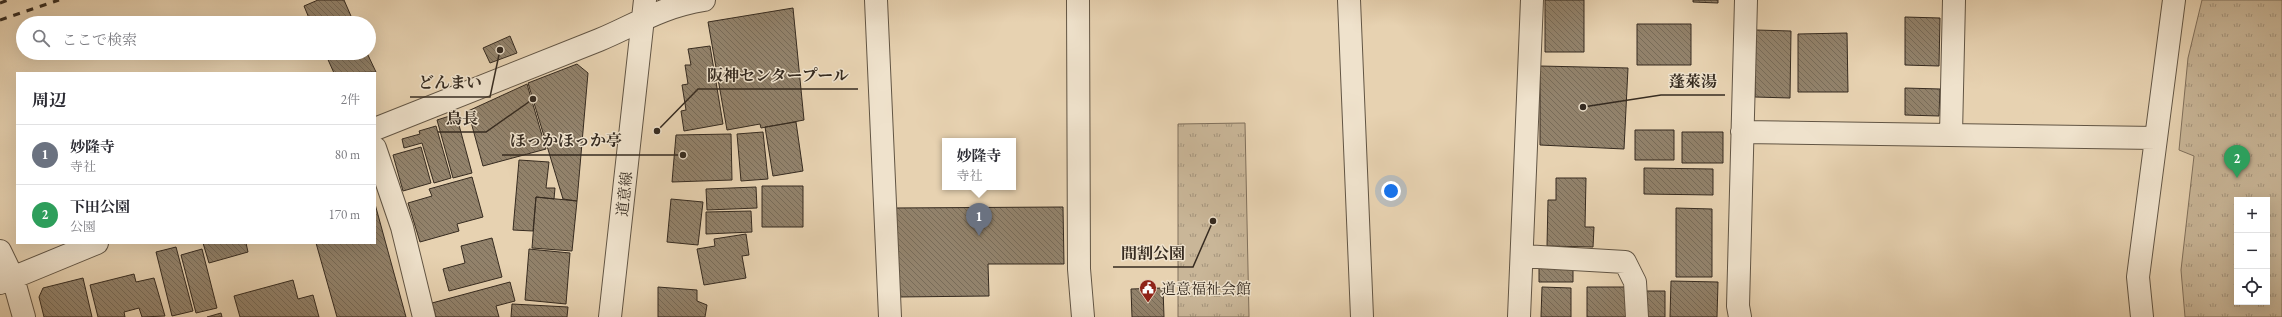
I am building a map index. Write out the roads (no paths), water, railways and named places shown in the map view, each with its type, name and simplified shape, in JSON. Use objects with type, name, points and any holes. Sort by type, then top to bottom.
[{"type":"street","points":[[376,129],[601,39],[644,9],[704,0]]},
{"type":"street","points":[[876,0],[890,317]]},
{"type":"street","points":[[1078,0],[1079,269],[1083,317]]},
{"type":"street","points":[[1349,0],[1362,317]]},
{"type":"street","points":[[1519,317],[1532,0]]},
{"type":"street","points":[[1740,317],[1738,306],[1746,0]]},
{"type":"street","points":[[1951,134],[1954,0]]},
{"type":"street","points":[[2142,317],[2138,277],[2174,0]]},
{"type":"street","name":"道意線","points":[[610,317],[644,9]]},
{"type":"street","points":[[1742,132],[2156,138]]},
{"type":"street","points":[[376,151],[402,227],[424,317]]},
{"type":"street","points":[[6,280],[95,244]]},
{"type":"street","points":[[0,251],[6,280],[24,317]]},
{"type":"street","points":[[1522,256],[1625,262],[1635,282],[1636,317]]},
{"type":"railway","points":[[0,3],[8,0]]},
{"type":"railway","points":[[0,20],[59,0]]},
{"type":"place","name":"どんまい","points":[[500,50]]},
{"type":"place","name":"鳥長","points":[[533,99]]},
{"type":"place","name":"蓬萊湯","points":[[1583,107]]},
{"type":"place","name":"阪神センタープール","points":[[657,131]]},
{"type":"place","name":"ほっかほっか亭","points":[[683,155]]},
{"type":"place","name":"下田公園","points":[[2237,178]]},
{"type":"place","name":"間割公園","points":[[1213,221]]},
{"type":"place","name":"妙隆寺","points":[[979,236]]},
{"type":"place","name":"道意福祉会館","points":[[1148,303]]}]
